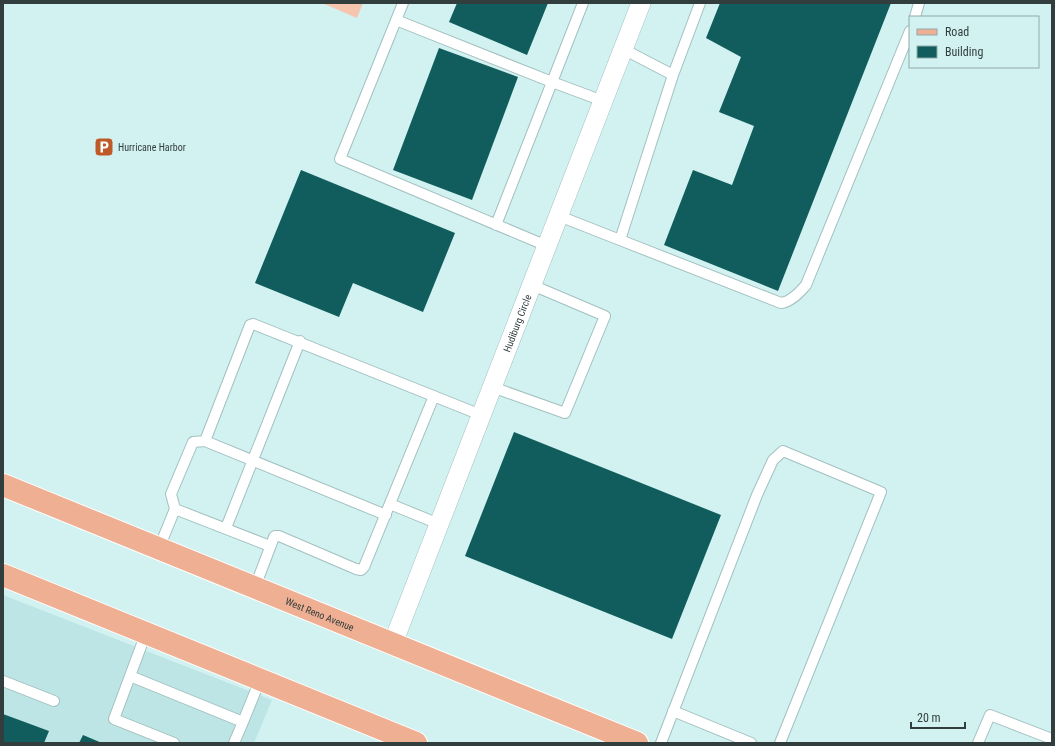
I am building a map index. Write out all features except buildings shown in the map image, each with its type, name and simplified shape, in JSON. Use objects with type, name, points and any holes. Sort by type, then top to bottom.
[{"type":"main road","name":"West Reno Avenue","points":[[3,484],[637,743]]},
{"type":"main road","points":[[3,575],[416,743]]},
{"type":"street","name":"Hudiburg Circle","points":[[393,643],[641,3]]},
{"type":"lane","points":[[403,3],[340,159],[547,246]]},
{"type":"lane","points":[[496,225],[583,3]]},
{"type":"lane","points":[[620,240],[674,74],[700,3]]},
{"type":"lane","points":[[915,16],[919,3]]},
{"type":"lane","points":[[396,20],[603,101]]},
{"type":"lane","points":[[558,216],[781,302],[786,302],[802,290],[806,285],[909,32]]},
{"type":"lane","points":[[623,49],[674,74]]},
{"type":"lane","points":[[492,387],[565,413],[604,316],[532,285]]},
{"type":"lane","points":[[205,441],[250,325],[253,324],[300,341],[481,415]]},
{"type":"lane","points":[[226,528],[300,341]]},
{"type":"lane","points":[[255,587],[275,536],[279,536],[356,569],[361,570],[364,567],[434,396]]},
{"type":"lane","points":[[159,548],[175,509],[171,494],[193,442],[205,441],[386,515]]},
{"type":"lane","points":[[661,743],[757,495],[773,460],[783,451],[881,492],[780,743]]},
{"type":"lane","points":[[390,504],[439,524]]},
{"type":"lane","points":[[175,509],[270,546]]},
{"type":"lane","points":[[146,634],[114,719],[174,743]]},
{"type":"lane","points":[[130,676],[243,722]]},
{"type":"lane","points":[[234,743],[260,680]]},
{"type":"lane","points":[[3,681],[54,701]]},
{"type":"lane","points":[[673,711],[751,743]]},
{"type":"lane","points":[[978,743],[990,715],[1052,739]]},
{"type":"shaded area","points":[[322,3],[363,3],[357,18]]},
{"type":"shaded area","points":[[3,595],[272,700],[254,743],[3,743]]},
{"type":"place","name":"Hurricane Harbor","points":[[104,147]]}]
